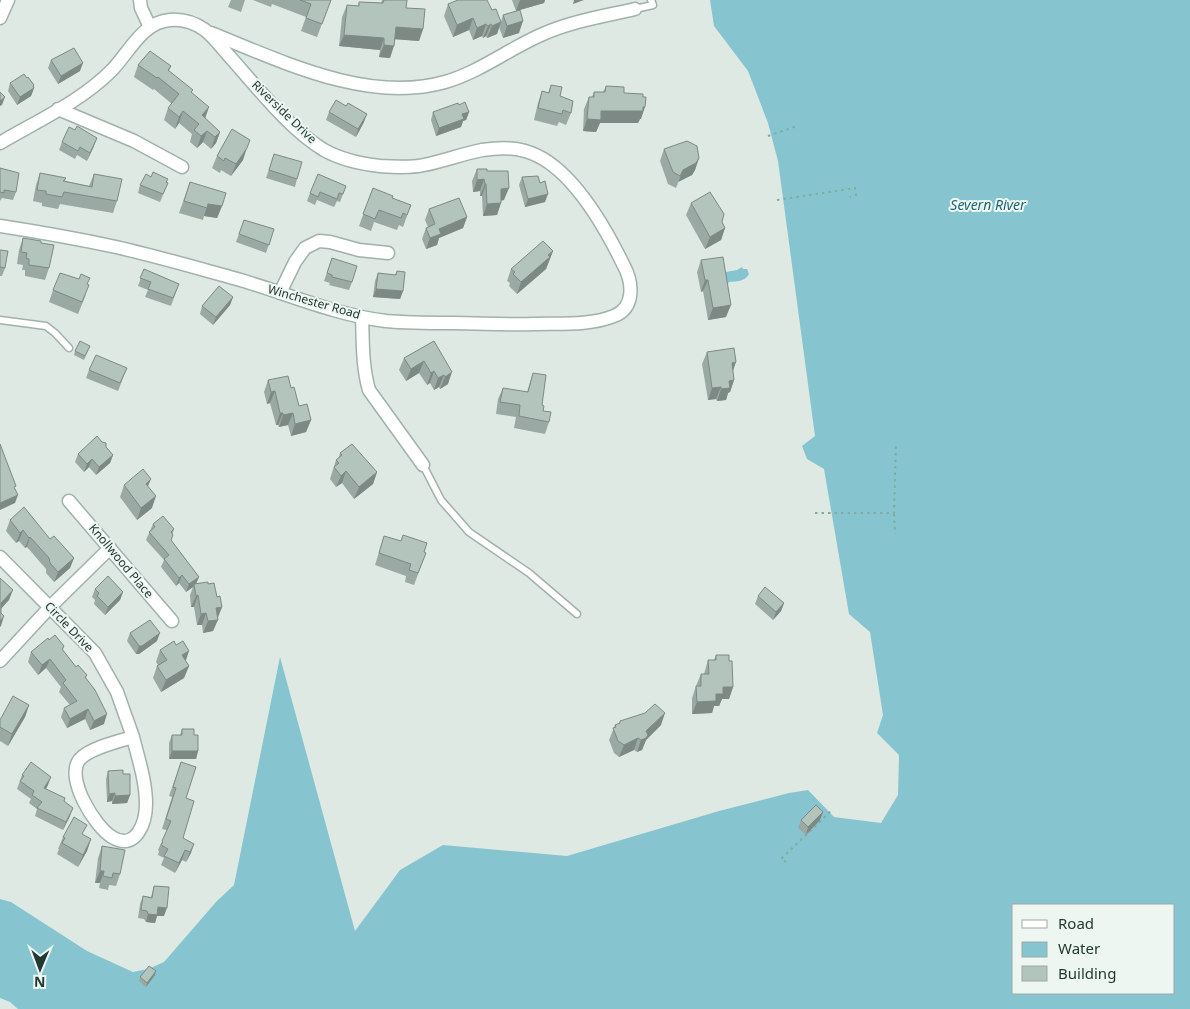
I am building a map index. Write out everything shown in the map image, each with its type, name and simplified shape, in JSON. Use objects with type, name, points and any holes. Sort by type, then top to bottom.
[{"type":"street","points":[[0,18],[8,0]]},
{"type":"street","points":[[140,0],[141,8],[150,27]]},
{"type":"street","points":[[206,31],[287,63],[335,78],[362,84],[410,87],[445,82],[482,66],[544,33],[635,9]]},
{"type":"street","name":"Riverside Drive","points":[[0,143],[98,83],[150,27],[159,22],[177,19],[190,22],[206,31],[262,93],[295,126],[326,151],[369,165],[409,167],[424,165],[480,150],[511,148],[527,151],[552,165],[583,197],[616,249],[627,271],[631,285],[628,304]]},
{"type":"street","points":[[58,109],[134,141],[182,167]]},
{"type":"street","name":"Winchester Road","points":[[0,226],[119,248],[239,280],[340,312],[386,321],[519,324],[585,322],[615,316],[623,311],[628,304]]},
{"type":"street","points":[[280,293],[294,262],[305,248],[319,241],[359,250],[388,253]]},
{"type":"street","points":[[362,316],[363,362],[369,390],[423,465]]},
{"type":"street","name":"Knollwood Place","points":[[70,501],[172,621]]},
{"type":"street","points":[[0,661],[50,607],[110,548]]},
{"type":"street","name":"Circle Drive","points":[[0,558],[95,653],[118,692],[133,737],[145,786],[145,818],[140,830],[133,838],[123,841],[111,837],[97,822],[80,796],[75,770],[80,759],[94,750],[133,737]]},
{"type":"lane","points":[[635,9],[653,4],[651,0]]},
{"type":"lane","points":[[0,320],[46,326],[56,333],[69,348]]},
{"type":"lane","points":[[423,465],[441,500],[469,532],[529,573],[577,614]]},
{"type":"path","points":[[768,136],[798,126]]},
{"type":"path","points":[[777,200],[855,188],[856,195],[850,197]]},
{"type":"path","points":[[895,534],[896,443]]},
{"type":"path","points":[[815,513],[894,514]]},
{"type":"path","points":[[786,862],[781,859],[833,809]]},
{"type":"water","name":"Severn River","points":[[710,0],[1190,0],[1190,1009],[18,1009],[10,1002],[0,998],[0,899],[11,902],[87,951],[133,972],[148,969],[164,962],[216,902],[234,885],[280,657],[355,931],[400,870],[443,845],[567,856],[719,811],[808,790],[834,817],[881,823],[898,795],[899,755],[877,733],[883,715],[870,632],[849,614],[824,469],[807,459],[802,446],[815,436],[778,161],[768,123],[748,71],[714,26]]},
{"type":"water","points":[[742,267],[747,269],[749,274],[747,277],[740,281],[729,282],[724,291],[727,282],[724,280],[726,272]]},
{"type":"building","points":[[300,0],[331,0],[322,24],[306,18],[311,4]]},
{"type":"building","points":[[384,0],[407,0],[406,8],[425,9],[423,29],[396,27],[394,46],[384,45],[384,38],[344,35],[347,5],[359,6],[359,2],[383,3]]},
{"type":"building","points":[[458,0],[487,0],[492,10],[496,9],[501,22],[492,26],[491,24],[488,26],[486,24],[477,28],[473,18],[457,25],[448,4]]},
{"type":"building","points":[[520,10],[523,21],[507,26],[503,15]]},
{"type":"building","points":[[74,48],[83,63],[61,76],[51,60]]},
{"type":"building","points":[[150,51],[171,66],[168,70],[193,90],[191,92],[209,107],[202,115],[220,132],[215,137],[207,131],[201,136],[194,130],[199,124],[183,111],[179,117],[168,108],[179,94],[158,77],[138,65]]},
{"type":"building","points":[[24,74],[34,85],[34,88],[20,97],[10,83]]},
{"type":"building","points":[[551,85],[562,87],[560,96],[573,101],[571,113],[563,110],[562,114],[538,108],[542,91],[549,93]]},
{"type":"building","points":[[606,86],[624,87],[624,93],[643,94],[643,97],[646,97],[643,111],[601,111],[601,120],[587,119],[589,97],[594,97],[594,92],[605,92]]},
{"type":"building","points":[[0,92],[5,97],[0,101]]},
{"type":"building","points":[[336,100],[346,106],[348,103],[367,114],[358,129],[329,112]]},
{"type":"building","points":[[465,102],[469,112],[462,114],[464,119],[439,128],[433,112]]},
{"type":"building","points":[[77,126],[97,138],[90,153],[80,147],[78,151],[62,142],[69,127],[75,130]]},
{"type":"building","points":[[232,129],[250,140],[236,164],[225,158],[224,161],[217,156]]},
{"type":"building","points":[[687,141],[697,146],[699,158],[696,163],[683,170],[680,176],[673,172],[664,149]]},
{"type":"building","points":[[274,154],[302,162],[297,179],[269,170]]},
{"type":"building","points":[[0,168],[19,173],[16,192],[4,190],[4,193],[0,192]]},
{"type":"building","points":[[477,169],[508,171],[509,188],[501,189],[501,203],[487,204],[486,184],[484,179],[477,180]]},
{"type":"building","points":[[153,172],[168,179],[163,194],[140,185],[146,174],[151,177]]},
{"type":"building","points":[[40,173],[66,178],[63,181],[92,187],[94,174],[122,179],[117,201],[64,192],[62,197],[37,190]]},
{"type":"building","points":[[318,174],[346,186],[343,194],[339,193],[337,199],[320,192],[318,197],[310,193]]},
{"type":"building","points":[[538,176],[540,183],[545,181],[548,194],[528,199],[522,177]]},
{"type":"building","points":[[190,182],[226,193],[222,206],[208,204],[207,208],[184,201]]},
{"type":"building","points":[[373,188],[411,205],[407,215],[403,213],[401,218],[379,210],[375,219],[363,214]]},
{"type":"building","points":[[710,192],[724,214],[722,222],[725,228],[710,237],[691,203]]},
{"type":"building","points":[[459,198],[467,217],[439,229],[441,234],[430,238],[426,228],[435,224],[429,209]]},
{"type":"building","points":[[244,220],[274,229],[269,245],[239,234]]},
{"type":"building","points":[[23,238],[54,245],[49,268],[29,265],[29,259],[26,258],[27,253],[21,252]]},
{"type":"building","points":[[543,241],[553,251],[548,255],[550,257],[521,282],[511,269]]},
{"type":"building","points":[[0,250],[8,251],[5,268],[0,267]]},
{"type":"building","points":[[723,257],[731,305],[713,308],[708,280],[705,280],[701,260]]},
{"type":"building","points":[[332,258],[357,266],[352,282],[332,277],[332,275],[327,273]]},
{"type":"building","points":[[144,269],[179,284],[173,298],[148,289],[151,282],[140,278]]},
{"type":"building","points":[[397,271],[405,272],[403,291],[376,289],[378,273],[396,275]]},
{"type":"building","points":[[60,273],[79,279],[81,274],[90,278],[82,302],[53,290]]},
{"type":"building","points":[[219,286],[233,297],[216,317],[202,306]]},
{"type":"building","points":[[80,341],[90,346],[85,356],[75,351]]},
{"type":"building","points":[[434,341],[452,372],[445,377],[444,375],[438,378],[434,371],[431,373],[424,361],[411,369],[404,358]]},
{"type":"building","points":[[734,348],[736,362],[732,363],[734,380],[729,381],[730,388],[712,388],[707,352]]},
{"type":"building","points":[[96,355],[127,368],[120,383],[89,370]]},
{"type":"building","points":[[533,373],[546,375],[542,405],[544,406],[543,411],[551,412],[549,422],[519,416],[520,405],[500,402],[503,388],[528,392]]},
{"type":"building","points":[[288,376],[291,388],[294,387],[299,406],[307,404],[311,420],[295,424],[293,413],[283,415],[283,413],[280,413],[275,391],[271,392],[268,380]]},
{"type":"building","points":[[97,436],[102,442],[106,443],[106,447],[113,455],[99,467],[92,459],[87,464],[78,454]]},
{"type":"building","points":[[0,444],[18,495],[0,503]]},
{"type":"building","points":[[352,444],[377,472],[359,487],[346,471],[341,476],[334,467],[339,463],[336,460],[342,455],[340,453]]},
{"type":"building","points":[[143,469],[151,479],[146,484],[156,496],[141,508],[124,485]]},
{"type":"building","points":[[24,507],[50,539],[54,536],[74,558],[58,572],[50,563],[49,558],[30,537],[23,530],[20,533],[10,520]]},
{"type":"building","points":[[163,516],[174,529],[171,532],[173,535],[171,540],[199,577],[189,584],[182,575],[179,578],[164,559],[169,555],[149,532],[155,527],[153,524]]},
{"type":"building","points":[[403,535],[427,543],[424,552],[426,553],[418,573],[409,570],[411,564],[379,553],[384,536],[401,541]]},
{"type":"building","points":[[108,576],[123,592],[108,607],[97,596],[99,593],[95,589]]},
{"type":"building","points":[[0,578],[13,590],[1,603],[1,613],[4,616],[0,621]]},
{"type":"building","points":[[208,582],[208,584],[214,583],[217,597],[220,596],[222,607],[216,608],[218,620],[208,621],[206,613],[201,614],[198,595],[196,596],[194,584]]},
{"type":"building","points":[[765,587],[784,603],[776,612],[758,596]]},
{"type":"building","points":[[150,620],[160,633],[142,646],[139,646],[130,633]]},
{"type":"building","points":[[55,635],[64,646],[62,649],[76,667],[78,665],[87,675],[85,677],[95,690],[107,714],[94,721],[88,709],[70,719],[64,708],[77,701],[63,683],[66,680],[50,659],[42,665],[31,652],[48,638],[49,640]]},
{"type":"building","points":[[174,641],[176,645],[183,641],[189,651],[182,655],[189,666],[166,680],[157,666],[167,660],[160,650]]},
{"type":"building","points":[[716,655],[729,655],[729,661],[732,661],[733,687],[723,687],[723,694],[716,694],[716,701],[697,702],[696,686],[701,686],[701,674],[709,674],[708,660],[716,660]]},
{"type":"building","points":[[13,696],[29,705],[12,734],[0,727],[0,720]]},
{"type":"building","points":[[655,704],[665,713],[646,731],[648,735],[646,738],[641,740],[638,738],[624,745],[618,741],[613,728],[616,727],[615,725],[620,723],[620,721],[645,713]]},
{"type":"building","points":[[182,729],[194,729],[194,735],[198,735],[198,751],[172,751],[172,735],[182,735]]},
{"type":"building","points":[[31,762],[51,777],[44,788],[65,798],[64,801],[73,808],[66,822],[37,808],[42,802],[32,795],[34,791],[20,781]]},
{"type":"building","points":[[181,762],[196,767],[186,798],[194,801],[183,838],[194,844],[190,852],[185,850],[179,863],[164,856],[168,849],[161,845],[171,821],[166,819],[176,788],[173,787]]},
{"type":"building","points":[[123,770],[123,774],[130,774],[130,795],[115,796],[115,793],[109,794],[108,771]]},
{"type":"building","points":[[816,805],[823,812],[808,827],[801,820]]},
{"type":"building","points":[[74,817],[87,825],[82,834],[91,839],[83,855],[62,843],[65,838],[63,837]]},
{"type":"building","points":[[102,846],[125,850],[120,874],[113,873],[112,878],[103,876],[104,871],[100,871]]},
{"type":"building","points":[[154,886],[169,887],[167,908],[158,907],[157,915],[148,914],[147,911],[141,910],[143,896],[152,898]]},
{"type":"building","points":[[149,966],[156,971],[147,983],[140,977]]}]
